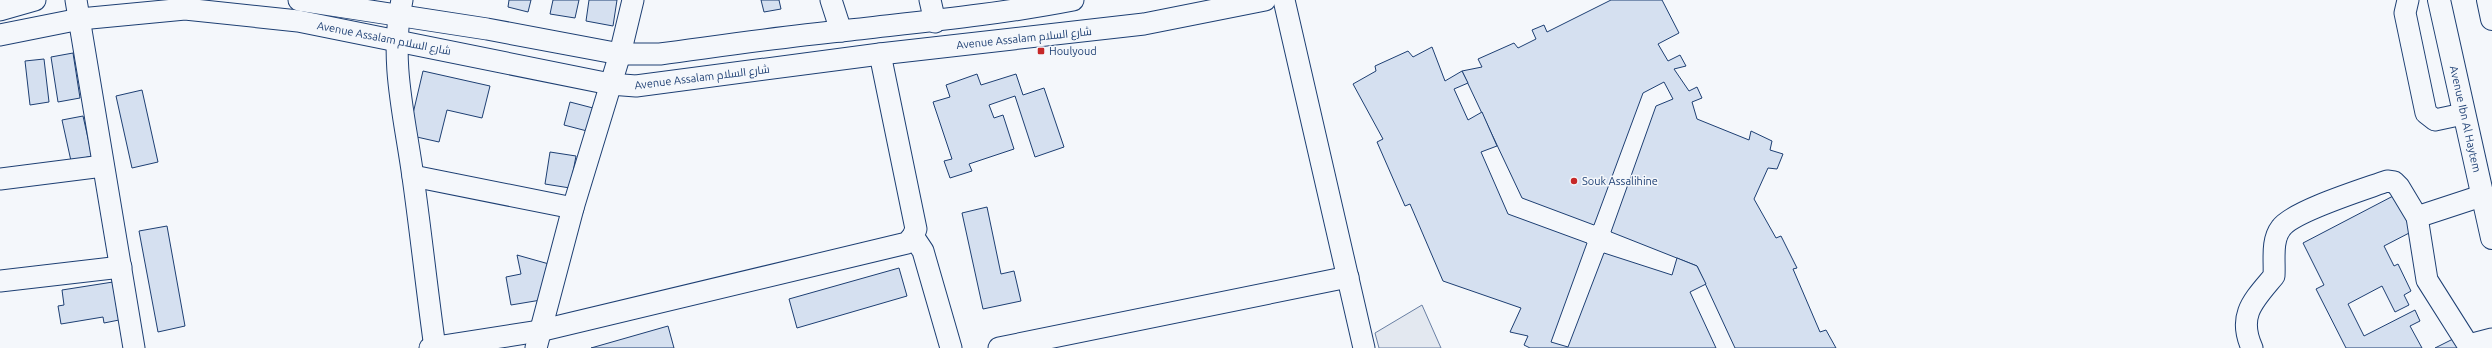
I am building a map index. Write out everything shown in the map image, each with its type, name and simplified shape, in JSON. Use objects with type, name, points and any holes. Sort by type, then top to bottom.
[{"type":"main road","name":"Avenue Ibn Al Haytem","points":[[2439,0],[2463,114],[2492,238]]},
{"type":"main road","points":[[2488,0],[2492,20]]},
{"type":"street","points":[[0,10],[35,0]]},
{"type":"street","name":"Avenue Assalam شارع السلام","points":[[299,0],[400,8],[620,54],[660,54],[841,31],[935,22],[1020,5],[1072,0]]},
{"type":"street","points":[[538,340],[573,208],[620,54],[633,0]]},
{"type":"street","points":[[831,0],[841,31]]},
{"type":"street","points":[[930,0],[935,22]]},
{"type":"street","name":"Avenue Assalam شارع السلام","points":[[0,35],[78,10],[185,4],[298,21],[610,84],[631,86],[658,84],[880,54],[1144,24],[1264,0]]},
{"type":"street","points":[[1284,0],[1364,348]]},
{"type":"street","points":[[2408,0],[2405,13],[2426,113],[2435,120],[2463,114]]},
{"type":"street","points":[[400,8],[396,41],[401,103],[413,176],[433,348],[538,340],[907,243],[913,236],[916,229],[880,54]]},
{"type":"street","points":[[78,10],[134,348]]},
{"type":"street","points":[[0,179],[104,166]]},
{"type":"street","points":[[413,176],[573,208]]},
{"type":"street","points":[[2252,348],[2246,321],[2250,304],[2274,276],[2275,240],[2281,227],[2294,216],[2387,181],[2394,182],[2400,187],[2417,217],[2427,280],[2469,347],[2492,339]]},
{"type":"street","points":[[2417,217],[2482,196]]},
{"type":"street","points":[[913,236],[923,251],[951,348]]},
{"type":"street","points":[[0,281],[121,267]]},
{"type":"street","points":[[1005,347],[1348,277]]},
{"type":"shaded area","points":[[1422,305],[1441,348],[1379,348],[1375,333]]},
{"type":"building","points":[[509,0],[531,0],[528,12],[508,7]]},
{"type":"building","points":[[553,0],[579,0],[575,18],[550,14]]},
{"type":"building","points":[[589,0],[617,0],[613,26],[586,21]]},
{"type":"building","points":[[761,0],[779,0],[781,9],[764,12]]},
{"type":"building","points":[[1611,0],[1662,0],[1679,33],[1658,44],[1668,61],[1680,55],[1686,66],[1674,69],[1689,91],[1697,87],[1702,98],[1692,102],[1697,119],[1749,140],[1751,131],[1772,141],[1770,150],[1783,154],[1777,169],[1768,168],[1754,199],[1776,238],[1781,236],[1797,268],[1793,269],[1820,332],[1826,330],[1836,348],[1735,348],[1697,266],[1611,232],[1656,106],[1673,99],[1664,82],[1643,93],[1594,225],[1522,198],[1462,71],[1482,67],[1478,59],[1514,43],[1518,48],[1536,39],[1532,30],[1544,25],[1547,32]]},
{"type":"building","points":[[1432,47],[1445,81],[1462,71],[1468,83],[1454,89],[1468,120],[1482,112],[1497,146],[1481,152],[1508,214],[1587,243],[1551,342],[1568,347],[1604,253],[1672,275],[1677,258],[1697,266],[1706,284],[1690,292],[1716,348],[1530,348],[1524,345],[1528,336],[1510,332],[1521,308],[1443,281],[1410,204],[1405,206],[1377,142],[1383,139],[1353,84],[1376,71],[1375,66],[1408,51],[1413,57]]},
{"type":"building","points":[[73,53],[80,98],[58,102],[51,57]]},
{"type":"building","points":[[44,59],[49,102],[30,105],[25,61]]},
{"type":"building","points":[[423,71],[490,86],[482,118],[447,110],[439,142],[408,135]]},
{"type":"building","points":[[977,74],[981,85],[1016,74],[1023,95],[1044,88],[1064,147],[1035,157],[1015,96],[989,105],[994,118],[1003,115],[1014,149],[969,164],[972,171],[950,178],[944,161],[952,159],[933,102],[950,97],[946,85]]},
{"type":"building","points":[[142,90],[158,162],[132,168],[116,96]]},
{"type":"building","points":[[570,102],[593,108],[587,131],[564,125]]},
{"type":"building","points":[[83,116],[92,156],[71,161],[62,120]]},
{"type":"building","points":[[550,152],[576,156],[570,188],[545,184]]},
{"type":"building","points":[[2395,195],[2413,231],[2384,246],[2394,266],[2398,264],[2411,291],[2404,295],[2409,305],[2395,312],[2382,286],[2348,304],[2364,336],[2415,310],[2420,321],[2410,326],[2422,348],[2346,348],[2316,289],[2324,285],[2303,243]]},
{"type":"building","points":[[987,207],[1001,274],[1014,271],[1021,301],[983,309],[962,213]]},
{"type":"building","points":[[167,226],[185,326],[158,332],[139,231]]},
{"type":"building","points":[[517,255],[549,264],[541,300],[511,305],[506,277],[521,274]]},
{"type":"building","points":[[899,268],[907,296],[797,328],[789,299]]},
{"type":"building","points":[[113,282],[119,320],[104,323],[103,317],[61,324],[58,306],[64,305],[62,290]]},
{"type":"building","points":[[668,326],[674,348],[591,348]]},
{"type":"building","points":[[2457,337],[2462,348],[2435,348]]},
{"type":"place","name":"Houlyoud","points":[[1041,51]]},
{"type":"place","name":"Souk Assalihine","points":[[1574,181]]}]
